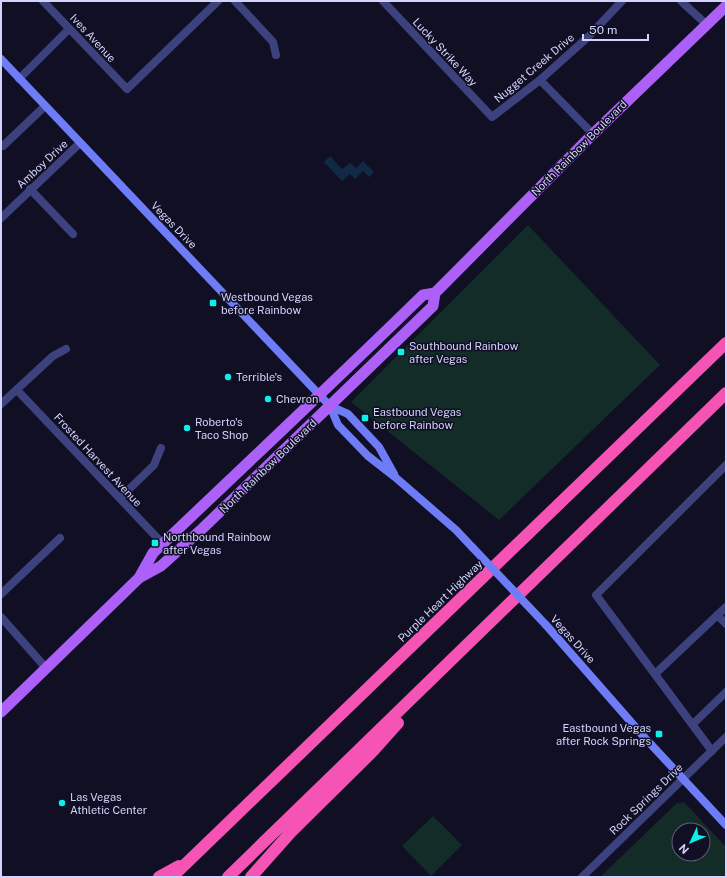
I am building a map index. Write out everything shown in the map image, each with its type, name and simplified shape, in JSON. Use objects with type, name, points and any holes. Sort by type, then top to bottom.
[{"type":"highway","name":"Purple Heart Highway","points":[[172,877],[726,343]]},
{"type":"highway","points":[[228,877],[726,394]]},
{"type":"highway","points":[[251,877],[292,832],[372,752],[457,656]]},
{"type":"highway","points":[[159,877],[187,862]]},
{"type":"main road","name":"North Rainbow Boulevard","points":[[139,578],[153,553],[423,295],[435,293],[593,134],[726,6]]},
{"type":"main road","name":"Vegas Drive","points":[[1,59],[319,394],[330,406],[338,425],[368,456],[395,477],[456,530],[546,626],[726,825]]},
{"type":"main road","name":"North Rainbow Boulevard","points":[[1,712],[139,578],[161,566],[203,528],[330,406],[433,306],[435,293]]},
{"type":"main road","name":"Vegas Drive","points":[[330,406],[348,414],[379,447],[395,477]]},
{"type":"street","name":"Ives Avenue","points":[[43,1],[126,89],[218,1]]},
{"type":"street","points":[[235,1],[273,42],[276,55]]},
{"type":"street","name":"Lucky Strike Way","points":[[383,1],[492,117]]},
{"type":"street","name":"Nugget Creek Drive","points":[[492,117],[540,80],[588,37],[622,1]]},
{"type":"street","points":[[681,1],[707,25]]},
{"type":"street","points":[[19,79],[69,29]]},
{"type":"street","points":[[540,80],[593,134]]},
{"type":"street","points":[[1,144],[2,146],[45,106]]},
{"type":"street","name":"Amboy Drive","points":[[1,218],[80,143]]},
{"type":"street","points":[[30,189],[73,234]]},
{"type":"street","points":[[1,404],[53,356],[66,349]]},
{"type":"street","name":"Frosted Harvest Avenue","points":[[17,390],[163,544]]},
{"type":"street","points":[[120,498],[154,465],[161,448]]},
{"type":"street","points":[[712,751],[596,595],[726,465]]},
{"type":"street","points":[[1,594],[60,538]]},
{"type":"street","points":[[655,674],[726,607]]},
{"type":"street","points":[[717,615],[726,624]]},
{"type":"street","points":[[1,618],[46,668]]},
{"type":"street","points":[[692,724],[726,692]]},
{"type":"street","name":"Rock Springs Drive","points":[[582,877],[726,737]]},
{"type":"green space","points":[[528,225],[660,365],[499,520],[351,402]]},
{"type":"green space","points":[[678,802],[680,804],[682,802],[685,803],[703,822],[671,822],[671,862],[711,862],[711,831],[726,847],[726,877],[600,877]]},
{"type":"green space","points":[[433,816],[462,845],[431,876],[402,846]]},
{"type":"water","points":[[330,156],[342,169],[350,163],[356,168],[363,161],[374,172],[369,177],[363,171],[355,179],[350,174],[342,181],[324,162]]},
{"type":"place","name":"Westbound Vegas before Rainbow","points":[[213,303]]},
{"type":"place","name":"Southbound Rainbow after Vegas","points":[[401,352]]},
{"type":"place","name":"Terrible's","points":[[228,377]]},
{"type":"place","name":"Chevron","points":[[268,399]]},
{"type":"place","name":"Eastbound Vegas before Rainbow","points":[[365,418]]},
{"type":"place","name":"Roberto's Taco Shop","points":[[187,428]]},
{"type":"place","name":"Northbound Rainbow after Vegas","points":[[155,543]]},
{"type":"place","name":"Eastbound Vegas after Rock Springs","points":[[659,734]]},
{"type":"place","name":"Las Vegas Athletic Center","points":[[62,803]]}]
